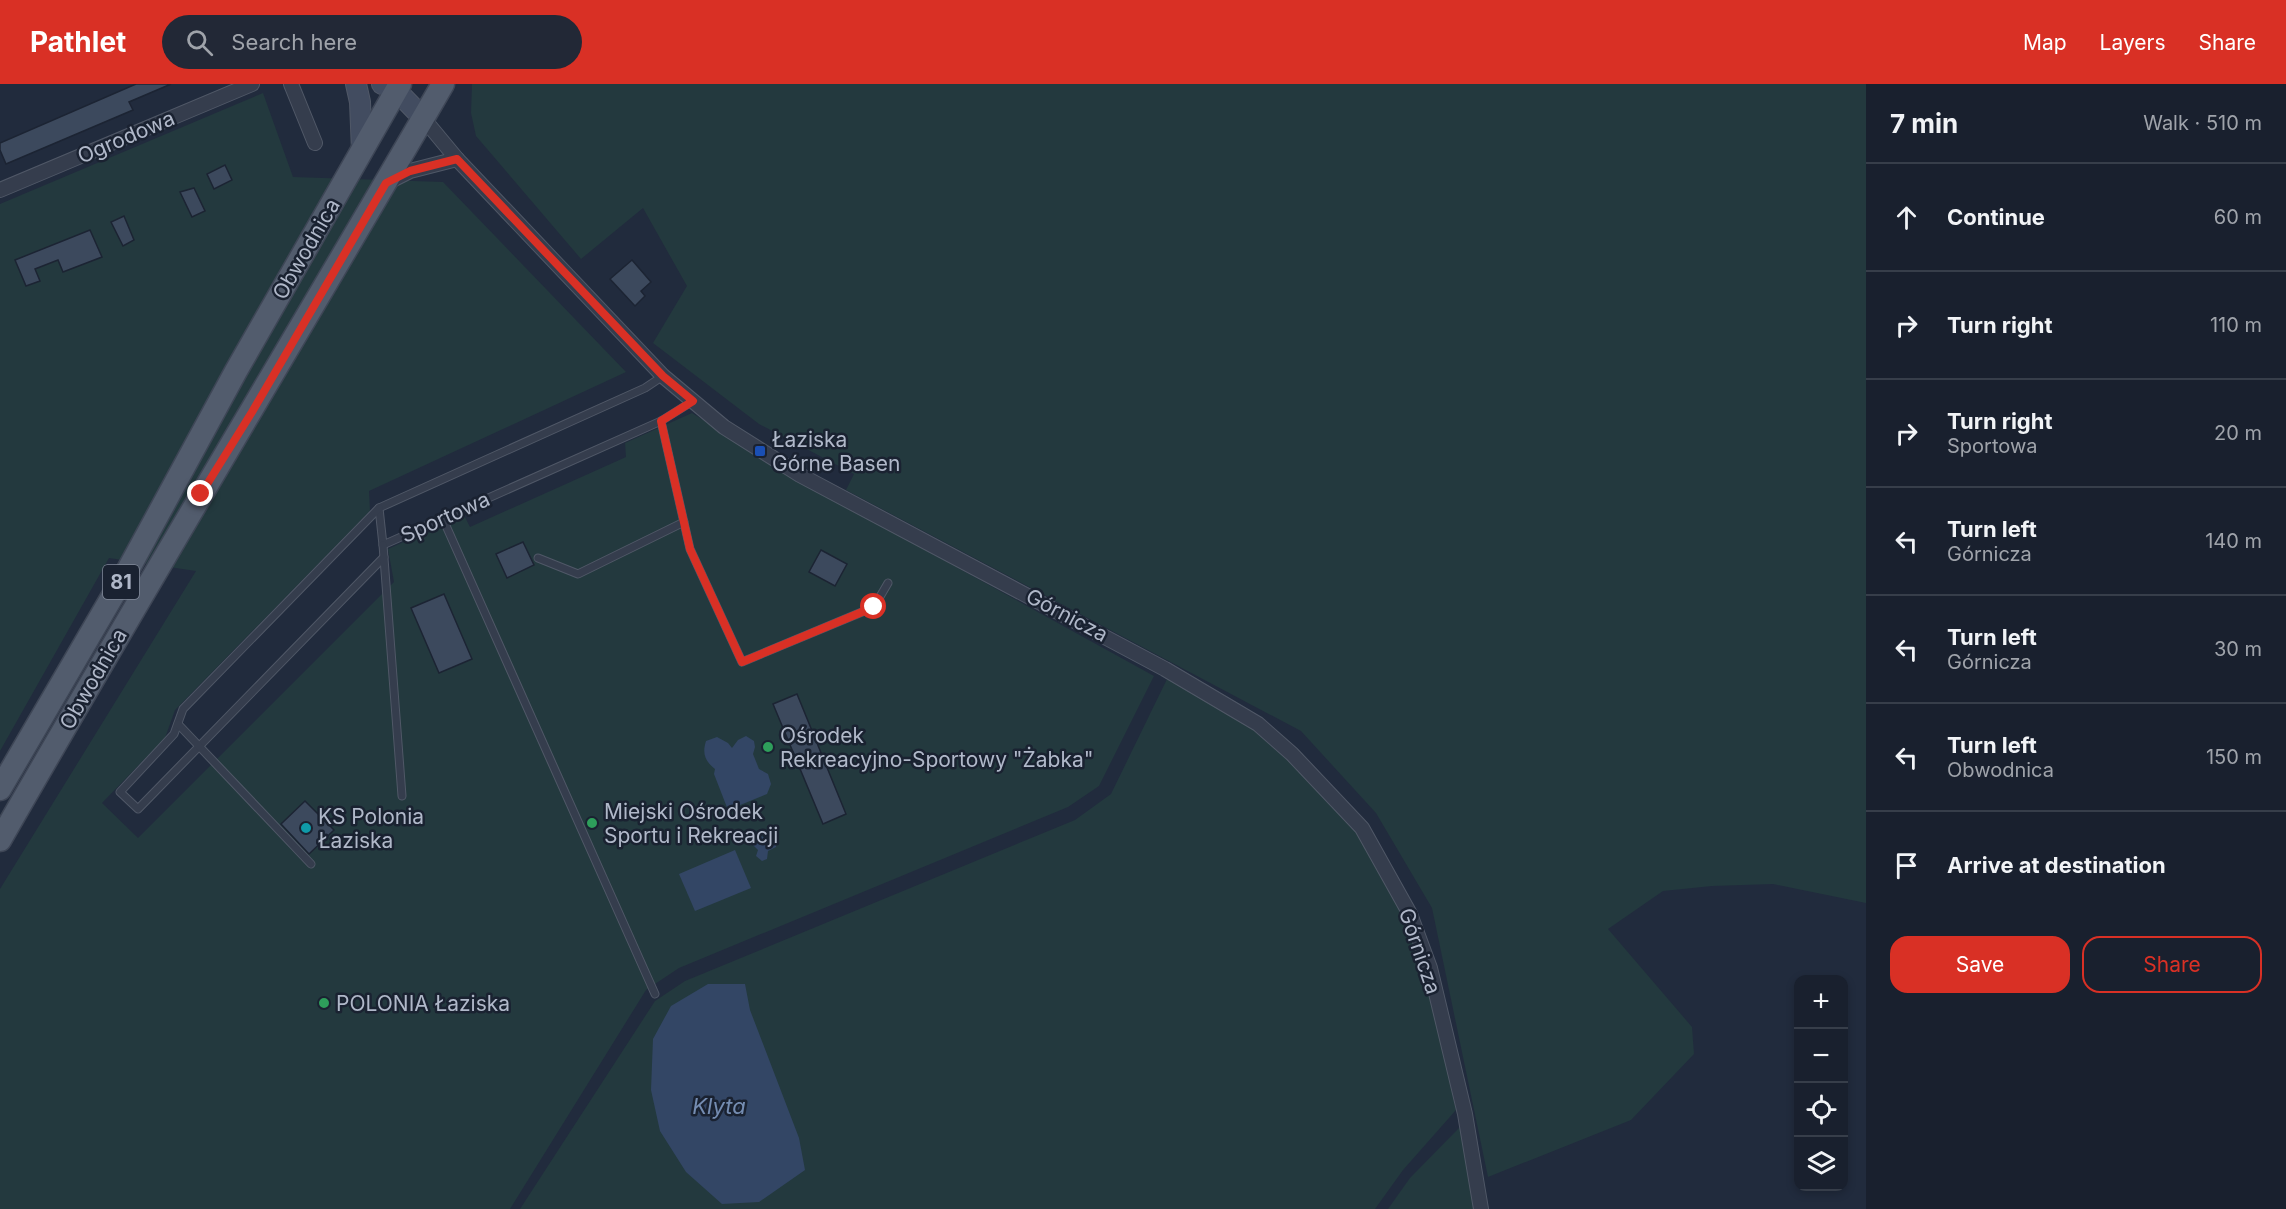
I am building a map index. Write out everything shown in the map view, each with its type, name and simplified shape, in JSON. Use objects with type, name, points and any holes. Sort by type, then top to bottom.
[{"type":"main road","name":"Obwodnica","points":[[0,840],[443,84]]},
{"type":"main road","name":"Obwodnica","points":[[0,789],[129,568],[236,371],[362,151],[393,85]]},
{"type":"street","name":"Ogrodowa","points":[[0,189],[252,84]]},
{"type":"street","points":[[291,84],[315,143]]},
{"type":"street","points":[[356,84],[360,102],[362,151]]},
{"type":"street","points":[[393,85],[423,118]]},
{"type":"street","name":"Górnicza","points":[[423,118],[457,159],[663,376],[724,427],[800,475],[1165,669],[1258,724],[1292,754],[1362,828],[1410,914],[1432,979],[1465,1114],[1481,1209]]},
{"type":"street","points":[[386,183],[410,171],[457,159]]},
{"type":"lane","name":"Sportowa","points":[[663,376],[645,388],[379,508],[383,545],[661,421],[693,401]]},
{"type":"lane","points":[[661,421],[690,549],[742,662],[874,607],[888,583]]},
{"type":"lane","points":[[379,508],[183,709],[174,734],[120,792],[138,809],[384,558]]},
{"type":"lane","points":[[443,519],[655,994]]},
{"type":"lane","points":[[538,558],[578,574],[684,522]]},
{"type":"lane","points":[[383,545],[402,796]]},
{"type":"lane","points":[[178,724],[311,864]]},
{"type":"green space","points":[[472,84],[1866,84],[1866,903],[1773,884],[1712,886],[1663,891],[1608,929],[1692,1027],[1694,1054],[1631,1120],[1488,1177],[1432,908],[1376,813],[1301,731],[846,490],[854,474],[759,424],[653,343],[687,286],[643,208],[581,259],[476,136],[471,113]]},
{"type":"green space","name":"Miejski Ośrodek Sportu i Rekreacji","points":[[263,93],[293,177],[443,182],[626,372],[369,491],[370,511],[175,710],[165,738],[102,803],[138,838],[394,582],[388,549],[464,515],[470,527],[626,457],[625,443],[692,413],[800,481],[1154,676],[1099,786],[1068,807],[679,968],[646,990],[510,1209],[0,1209],[0,889],[196,571],[109,558],[0,751],[0,204]]},
{"type":"green space","points":[[1168,677],[1288,745],[1360,824],[1414,916],[1456,1110],[1403,1170],[1375,1209],[520,1209],[655,1001],[685,981],[1075,820],[1111,794]]},
{"type":"green space","points":[[1461,1126],[1475,1209],[1388,1209],[1410,1178]]},
{"type":"water","points":[[746,736],[754,741],[753,754],[759,769],[768,774],[771,784],[767,794],[728,810],[714,774],[715,769],[705,757],[706,741],[717,737],[732,748],[738,740]]},
{"type":"water","points":[[759,834],[767,840],[772,837],[777,841],[776,847],[768,851],[767,859],[762,861],[756,856],[758,850],[750,842],[751,837]]},
{"type":"water","points":[[735,850],[751,888],[695,911],[679,874]]},
{"type":"water","name":"Klyta","points":[[708,984],[745,984],[750,1010],[799,1138],[805,1170],[759,1202],[722,1204],[686,1172],[660,1131],[651,1090],[653,1039],[671,1006]]},
{"type":"building","points":[[136,84],[171,84],[129,102],[133,110],[6,164],[0,150],[0,143]]},
{"type":"building","points":[[225,165],[232,180],[214,189],[207,174]]},
{"type":"building","points":[[194,188],[205,211],[192,217],[180,192]]},
{"type":"building","points":[[124,216],[134,240],[123,246],[111,222]]},
{"type":"building","points":[[90,230],[102,257],[63,272],[58,260],[35,269],[40,281],[26,286],[15,260]]},
{"type":"building","points":[[632,260],[651,282],[641,291],[645,296],[635,306],[610,279]]},
{"type":"building","points":[[523,542],[534,565],[507,578],[496,554]]},
{"type":"building","points":[[821,550],[847,564],[835,586],[809,572]]},
{"type":"building","points":[[444,594],[472,659],[439,673],[411,608]]},
{"type":"building","points":[[797,694],[846,814],[823,824],[773,704]]},
{"type":"building","name":"KS Polonia Łaziska","points":[[305,801],[334,830],[309,854],[281,824]]},
{"type":"place","name":"Łaziska Górne Basen","points":[[760,451]]},
{"type":"place","name":"Ośrodek Rekreacyjno-Sportowy \"Żabka\"","points":[[768,747]]},
{"type":"place","name":"Miejski Ośrodek Sportu i Rekreacji","points":[[592,823]]},
{"type":"place","name":"KS Polonia Łaziska","points":[[306,828]]},
{"type":"place","name":"POLONIA Łaziska","points":[[324,1003]]},
{"type":"route","points":[[201,494],[252,412],[386,183],[410,171],[457,159],[663,376],[693,401],[661,421],[690,549],[742,662],[874,607]]}]
